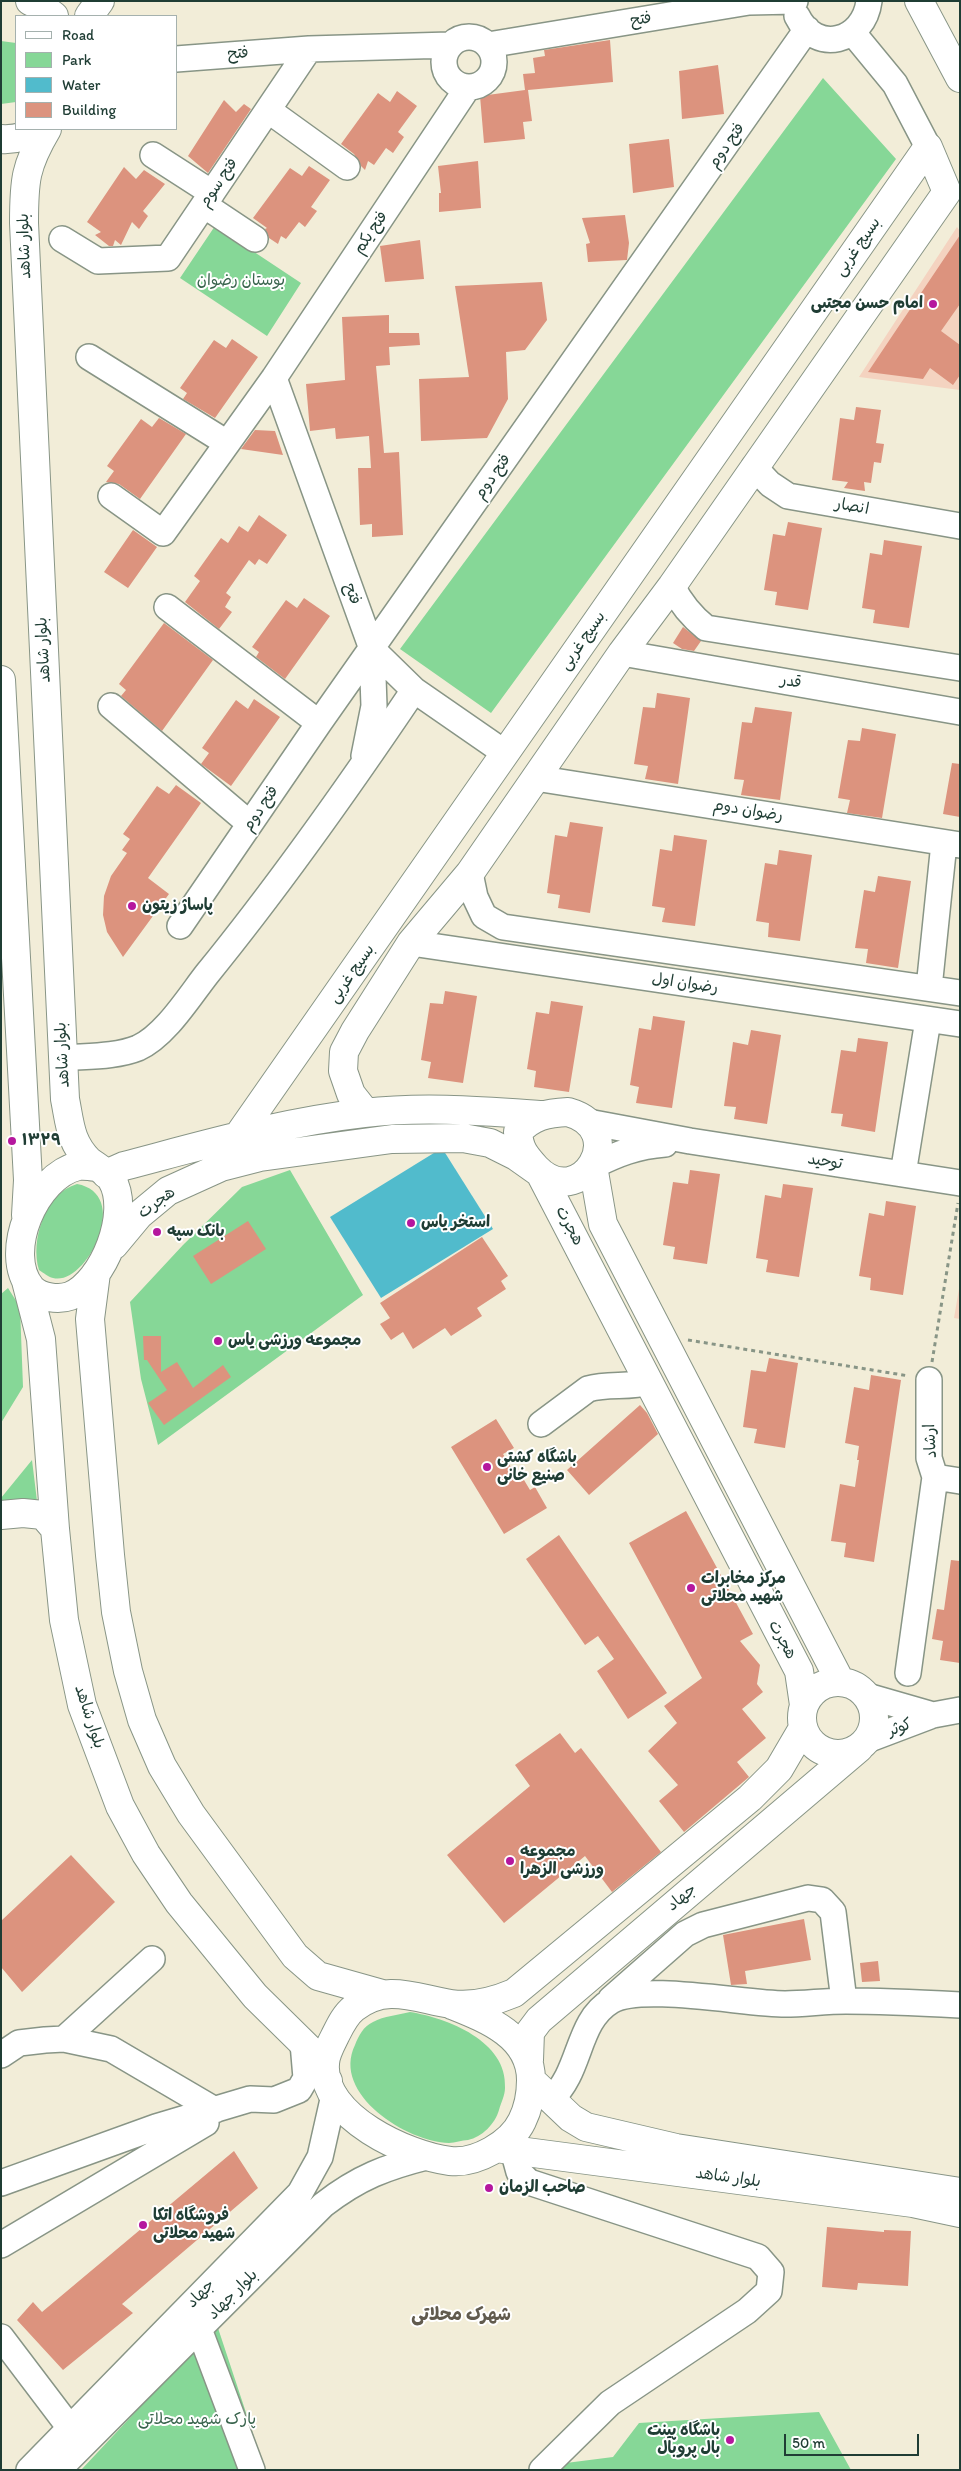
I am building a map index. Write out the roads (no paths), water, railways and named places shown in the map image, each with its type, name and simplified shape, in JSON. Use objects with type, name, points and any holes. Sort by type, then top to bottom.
[{"type":"main road","points":[[30,1],[54,15]]},
{"type":"main road","points":[[54,1],[53,6],[56,15]]},
{"type":"main road","points":[[90,15],[100,1]]},
{"type":"main road","points":[[919,1],[960,78]]},
{"type":"main road","points":[[1,139],[10,140],[31,135],[40,130]]},
{"type":"main road","name":"بلوار شاهد","points":[[46,130],[32,154],[27,168],[24,184],[24,224],[65,1099],[73,1140],[83,1154],[101,1170]]},
{"type":"main road","name":"بسیج غربی","points":[[366,1113],[351,1094],[343,1071],[344,1052],[411,943],[470,873],[622,653],[672,586],[947,192],[928,146]]},
{"type":"main road","name":"بسیج غربی","points":[[238,1136],[928,146]]},
{"type":"main road","name":"بلوار شاهد","points":[[1,680],[28,1180],[16,1257],[42,1340],[55,1529],[64,1620],[82,1705],[120,1806],[146,1854],[179,1903],[254,1996],[314,2054],[331,2088],[367,2130],[387,2142],[451,2161],[470,2160],[505,2149],[913,2203],[960,2214]]},
{"type":"main road","points":[[505,754],[535,778]]},
{"type":"main road","points":[[102,1262],[76,1293],[60,1298],[52,1298],[33,1290],[16,1257],[46,1187],[58,1176],[78,1166],[101,1170],[124,1166],[238,1136],[296,1124],[366,1113],[448,1109],[542,1115],[568,1112],[578,1115],[588,1122],[595,1132],[598,1143],[597,1155],[592,1166],[584,1175],[574,1180],[562,1182],[550,1179],[524,1156],[519,1145],[518,1132],[528,1120],[542,1115]]},
{"type":"main road","name":"هجرت","points":[[102,1262],[139,1214],[168,1191],[222,1167],[260,1157],[303,1149],[392,1139],[463,1138],[490,1143],[503,1148],[540,1172],[799,1672],[803,1716]]},
{"type":"main road","name":"هجرت","points":[[592,1166],[604,1224],[840,1681]]},
{"type":"main road","points":[[101,1170],[112,1180],[117,1193],[118,1207],[116,1226],[102,1262],[90,1319],[116,1612],[128,1671],[142,1720],[162,1766],[191,1814],[295,1956],[318,1976],[382,1994],[425,1997],[452,2004]]},
{"type":"main road","points":[[1,1515],[23,1513],[43,1515],[55,1529]]},
{"type":"main road","points":[[840,1681],[855,1686],[867,1696],[873,1706],[874,1718],[873,1729],[863,1744],[843,1754],[826,1752],[812,1742],[803,1716],[818,1687],[828,1682],[840,1681]]},
{"type":"main road","name":"جهاد","points":[[452,2004],[495,2001],[514,1993],[750,1798],[779,1769],[803,1716]]},
{"type":"main road","name":"جهاد","points":[[505,2149],[522,2121],[528,2101],[530,2032],[539,2020],[863,1744]]},
{"type":"main road","points":[[331,2088],[324,2065],[332,2042],[344,2019],[354,2008],[382,1994]]},
{"type":"main road","name":"بلوار شاهد","points":[[452,2004],[497,2025],[509,2034],[530,2070],[551,2099],[571,2118],[586,2127],[676,2148],[960,2192]]},
{"type":"street","points":[[795,1],[796,13],[801,24],[820,38],[831,40],[853,33],[865,18],[869,1]]},
{"type":"street","name":"فتح","points":[[488,45],[749,2],[795,1]]},
{"type":"street","name":"فتح دوم","points":[[180,926],[319,723],[808,29]]},
{"type":"street","points":[[853,33],[895,84],[928,146]]},
{"type":"street","points":[[473,37],[488,45],[494,61],[489,77],[483,83],[468,87],[460,86],[448,75],[444,60],[450,45],[456,40],[473,37]]},
{"type":"street","name":"فتح","points":[[178,59],[309,49],[450,45]]},
{"type":"street","name":"فتح سوم","points":[[62,239],[98,261],[168,258],[309,49]]},
{"type":"street","name":"فتح یکم","points":[[111,496],[163,533],[274,378],[468,87]]},
{"type":"street","points":[[268,110],[347,167]]},
{"type":"street","points":[[153,155],[255,239]]},
{"type":"street","points":[[89,357],[227,443]]},
{"type":"street","name":"فتح","points":[[274,378],[372,649],[414,690],[505,754]]},
{"type":"street","name":"انصار","points":[[754,467],[770,484],[788,496],[960,526]]},
{"type":"street","points":[[672,586],[681,604],[692,617],[706,628],[960,668]]},
{"type":"street","points":[[167,607],[319,723]]},
{"type":"street","points":[[361,768],[374,706],[372,649]]},
{"type":"street","name":"قدر","points":[[622,653],[960,712]]},
{"type":"street","points":[[63,1058],[109,1054],[138,1048],[161,1032],[257,912],[361,768],[414,690]]},
{"type":"street","points":[[111,706],[250,824]]},
{"type":"street","name":"رضوان دوم","points":[[535,778],[952,844]]},
{"type":"street","points":[[929,988],[952,844]]},
{"type":"street","name":"رضوان اول","points":[[470,873],[475,897],[484,916],[503,926],[960,993]]},
{"type":"street","name":"رضوان اول","points":[[411,943],[960,1024]]},
{"type":"street","points":[[903,1174],[928,1020]]},
{"type":"street","points":[[588,1122],[690,1142]]},
{"type":"street","points":[[592,1166],[621,1152],[642,1146],[690,1142]]},
{"type":"street","name":"توحید","points":[[690,1142],[960,1183]]},
{"type":"street","name":"ارشاد","points":[[930,1380],[929,1458],[935,1477],[960,1481]]},
{"type":"street","points":[[541,1424],[588,1389],[597,1386],[637,1386],[649,1382]]},
{"type":"street","points":[[908,1673],[935,1477]]},
{"type":"street","name":"کوثر","points":[[867,1696],[933,1715]]},
{"type":"street","name":"کوثر","points":[[863,1744],[933,1715],[960,1710]]},
{"type":"street","points":[[551,2099],[562,2089],[568,2079],[593,2016],[685,1934],[703,1925],[808,1898],[822,1900],[833,1912],[844,2001]]},
{"type":"street","points":[[64,2039],[152,1959]]},
{"type":"street","points":[[606,2004],[620,1997],[648,1993],[784,2004],[844,2001],[960,2005]]},
{"type":"street","points":[[1,2055],[19,2043],[64,2039],[111,2049],[215,2110]]},
{"type":"street","points":[[1,2183],[156,2127],[250,2099],[274,2100],[299,2090],[306,2078],[303,2043]]},
{"type":"street","name":"جهاد","points":[[29,2470],[300,2194],[320,2157],[331,2088]]},
{"type":"street","points":[[1,2245],[180,2137],[250,2099]]},
{"type":"street","points":[[505,2149],[519,2172],[529,2182],[758,2257],[771,2272],[769,2291],[747,2311],[610,2403],[542,2470]]},
{"type":"street","name":"بلوار جهاد","points":[[58,2470],[323,2205],[347,2186],[392,2165],[430,2156]]},
{"type":"street","points":[[199,2329],[252,2470]]},
{"type":"street","points":[[1,2337],[70,2428]]},
{"type":"water","name":"استخر یاس","points":[[442,1148],[493,1229],[381,1298],[330,1217]]},
{"type":"place","name":"امام حسن مجتبی","points":[[933,304]]},
{"type":"place","name":"پاساژ زیتون","points":[[132,906]]},
{"type":"place","name":"۱۳۲۹","points":[[12,1141]]},
{"type":"place","name":"استخر یاس","points":[[411,1223]]},
{"type":"place","name":"بانک سپه","points":[[157,1232]]},
{"type":"place","name":"مجموعه ورزشی یاس","points":[[218,1341]]},
{"type":"place","name":"باشگاه کشتی صنیع خانی","points":[[487,1467]]},
{"type":"place","name":"مرکز مخابرات شهید محلاتی","points":[[691,1588]]},
{"type":"place","name":"مجموعه ورزشی الزهرا","points":[[510,1861]]},
{"type":"place","name":"صاحب الزمان","points":[[489,2188]]},
{"type":"place","name":"فروشگاه اتکا شهید محلاتی","points":[[143,2225]]},
{"type":"place","name":"باشگاه پینت بال پروبال","points":[[730,2440]]},
{"type":"district","name":"شهرک محلاتی","points":[[461,2315]]},
{"type":"park label","name":"بوستان رضوان","points":[[241,281]]},
{"type":"park label","name":"پارک شهید محلاتی","points":[[197,2420]]}]
